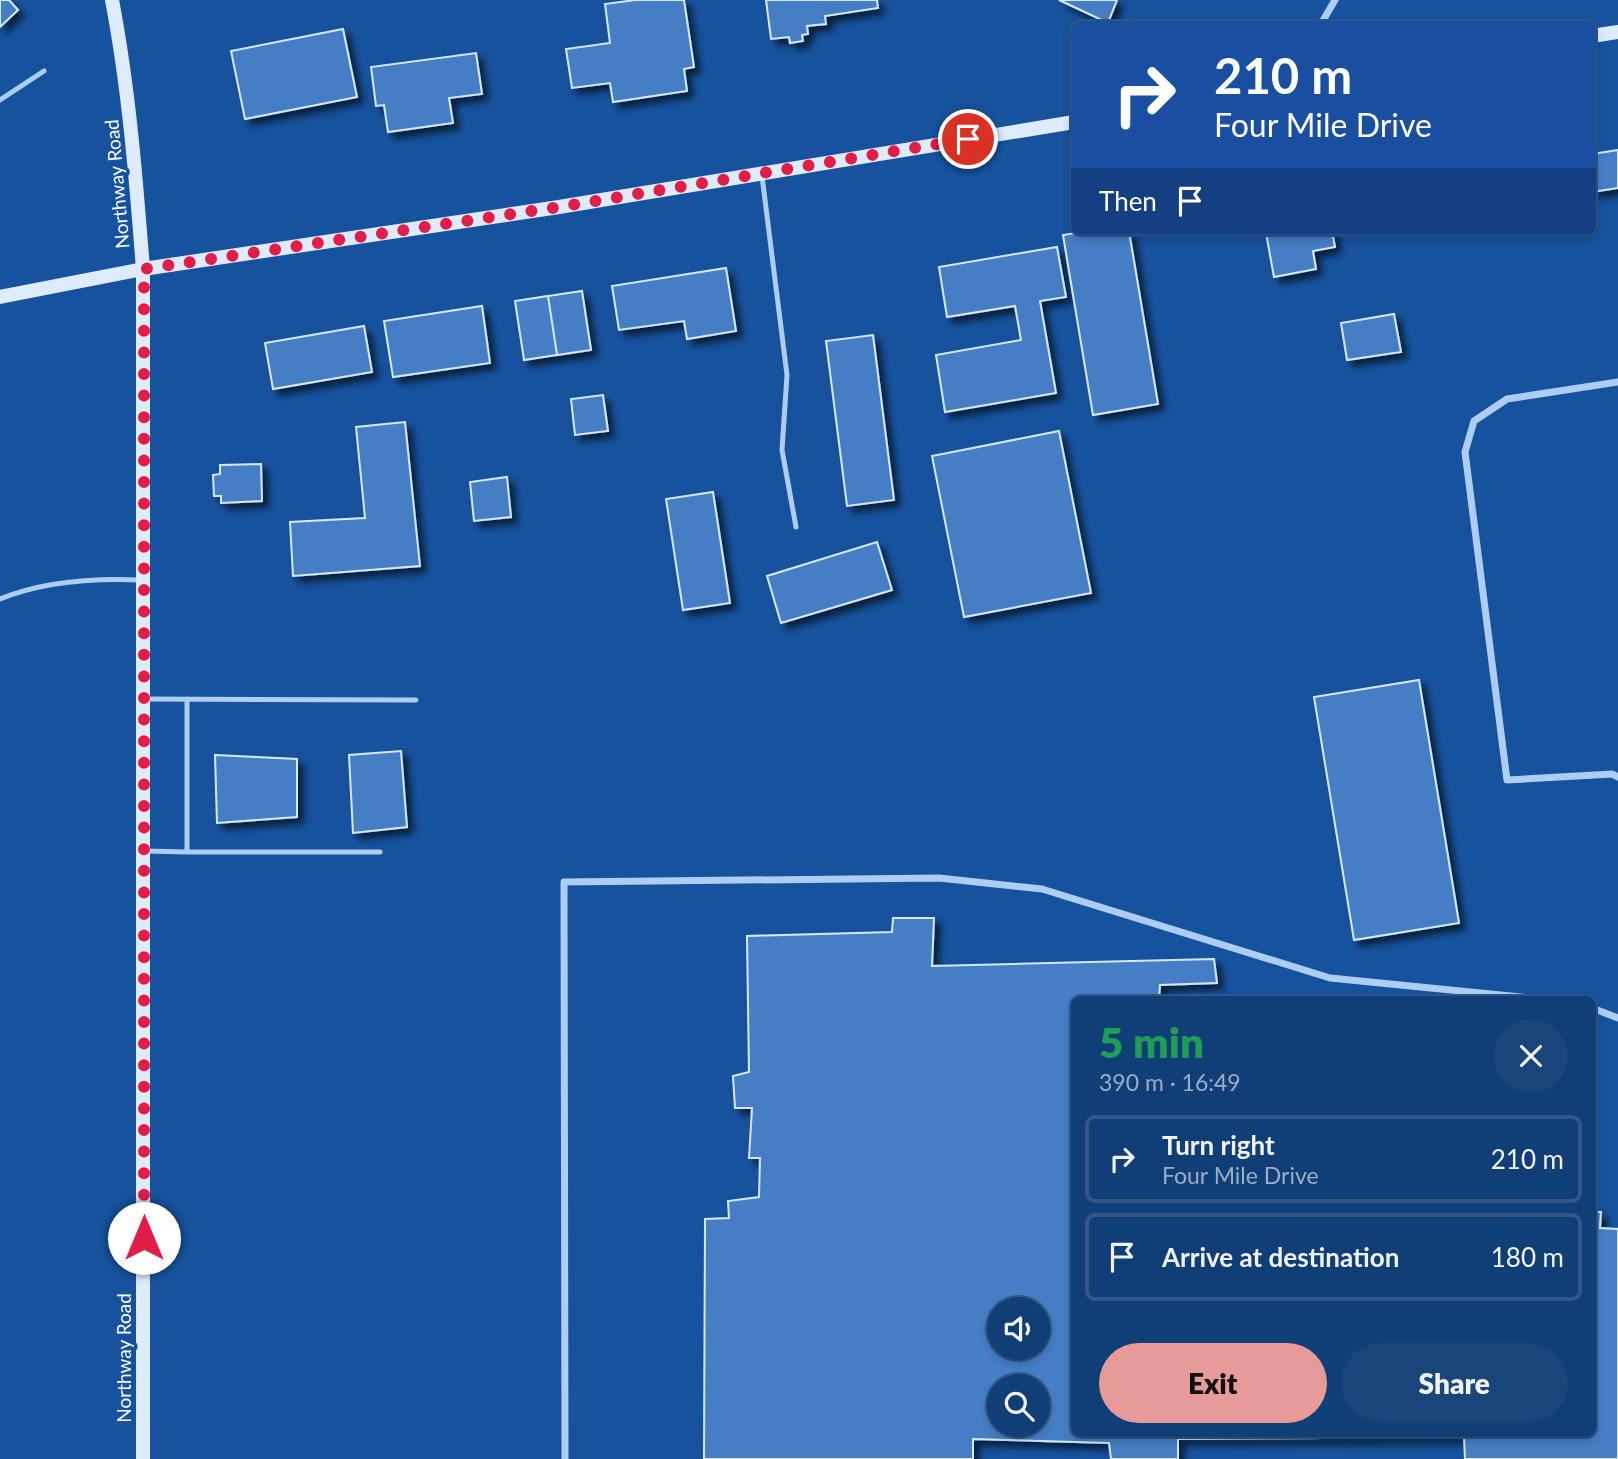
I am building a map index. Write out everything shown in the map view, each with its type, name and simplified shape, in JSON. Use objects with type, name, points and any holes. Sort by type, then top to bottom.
[{"type":"street","name":"Northway Road","points":[[112,0],[123,59],[134,150],[144,269],[144,1459]]},
{"type":"street","points":[[1323,21],[1335,0]]},
{"type":"street","points":[[1596,35],[1618,32]]},
{"type":"street","points":[[0,297],[144,269],[546,209],[1071,122]]},
{"type":"street","points":[[1618,383],[1507,399],[1474,421],[1465,453],[1507,780],[1612,774],[1618,777]]},
{"type":"street","points":[[565,1459],[565,882],[939,878],[1042,889],[1330,978],[1510,996]]},
{"type":"street","points":[[1596,1009],[1618,1017]]},
{"type":"lane","points":[[0,100],[44,71]]},
{"type":"lane","points":[[762,173],[787,375],[782,450],[796,527]]},
{"type":"lane","points":[[0,599],[64,583],[101,579],[144,580]]},
{"type":"lane","points":[[144,699],[416,700]]},
{"type":"lane","points":[[187,699],[187,852]]},
{"type":"lane","points":[[144,851],[380,852]]},
{"type":"building","points":[[0,0],[9,0],[18,10],[0,27]]},
{"type":"building","points":[[635,0],[684,0],[694,67],[684,69],[687,91],[613,102],[610,83],[572,88],[566,49],[610,43],[605,4]]},
{"type":"building","points":[[766,0],[877,0],[878,8],[825,16],[826,24],[807,26],[808,34],[802,35],[803,41],[790,43],[789,37],[771,39]]},
{"type":"building","points":[[1059,0],[1117,0],[1109,21]]},
{"type":"building","points":[[343,29],[357,97],[245,119],[231,51]]},
{"type":"building","points":[[476,53],[482,94],[449,98],[453,123],[388,132],[384,105],[376,106],[371,67]]},
{"type":"building","points":[[1618,150],[1618,188],[1596,191],[1596,153]]},
{"type":"building","points":[[1063,235],[1130,235],[1158,404],[1093,415]]},
{"type":"building","points":[[1266,235],[1333,235],[1335,247],[1313,251],[1316,269],[1274,277]]},
{"type":"building","points":[[1057,247],[1066,297],[1040,301],[1056,393],[945,412],[936,355],[1021,340],[1015,306],[947,317],[939,267]]},
{"type":"building","points":[[726,268],[736,331],[687,339],[684,321],[619,330],[612,286]]},
{"type":"building","points":[[582,291],[591,350],[557,355],[548,296]]},
{"type":"building","points":[[548,296],[557,355],[524,360],[515,301]]},
{"type":"building","points":[[482,306],[490,363],[393,377],[384,321]]},
{"type":"building","points":[[1394,314],[1401,352],[1347,360],[1341,323]]},
{"type":"building","points":[[364,326],[372,372],[273,389],[265,343]]},
{"type":"building","points":[[873,335],[894,500],[847,506],[826,341]]},
{"type":"building","points":[[603,395],[608,431],[575,435],[571,399]]},
{"type":"building","points":[[405,422],[420,566],[293,576],[290,522],[365,518],[356,427]]},
{"type":"building","points":[[1059,431],[1091,593],[964,617],[932,456]]},
{"type":"building","points":[[261,464],[262,501],[221,503],[221,496],[214,496],[213,475],[220,474],[220,465]]},
{"type":"building","points":[[507,477],[511,517],[474,521],[470,482]]},
{"type":"building","points":[[713,492],[730,603],[683,610],[666,499]]},
{"type":"building","points":[[877,542],[892,590],[781,623],[767,576]]},
{"type":"building","points":[[1419,680],[1459,923],[1354,940],[1314,697]]},
{"type":"building","points":[[401,751],[407,827],[353,833],[349,755]]},
{"type":"building","points":[[215,755],[297,759],[297,817],[217,823]]},
{"type":"building","points":[[893,918],[934,918],[932,966],[1214,959],[1217,983],[1160,985],[1159,996],[1071,996],[1071,1437],[1464,1437],[1178,1439],[1178,1459],[1111,1459],[1109,1443],[973,1439],[973,1459],[704,1459],[705,1219],[729,1218],[728,1201],[759,1197],[760,1158],[749,1158],[752,1108],[735,1108],[733,1076],[749,1072],[747,936],[892,932]]},
{"type":"building","points":[[1596,1212],[1601,1212],[1600,1228],[1618,1229],[1618,1459],[1465,1459],[1464,1437],[1596,1437]]},
{"type":"route","points":[[144,1238],[144,269],[559,207],[968,139]]}]
